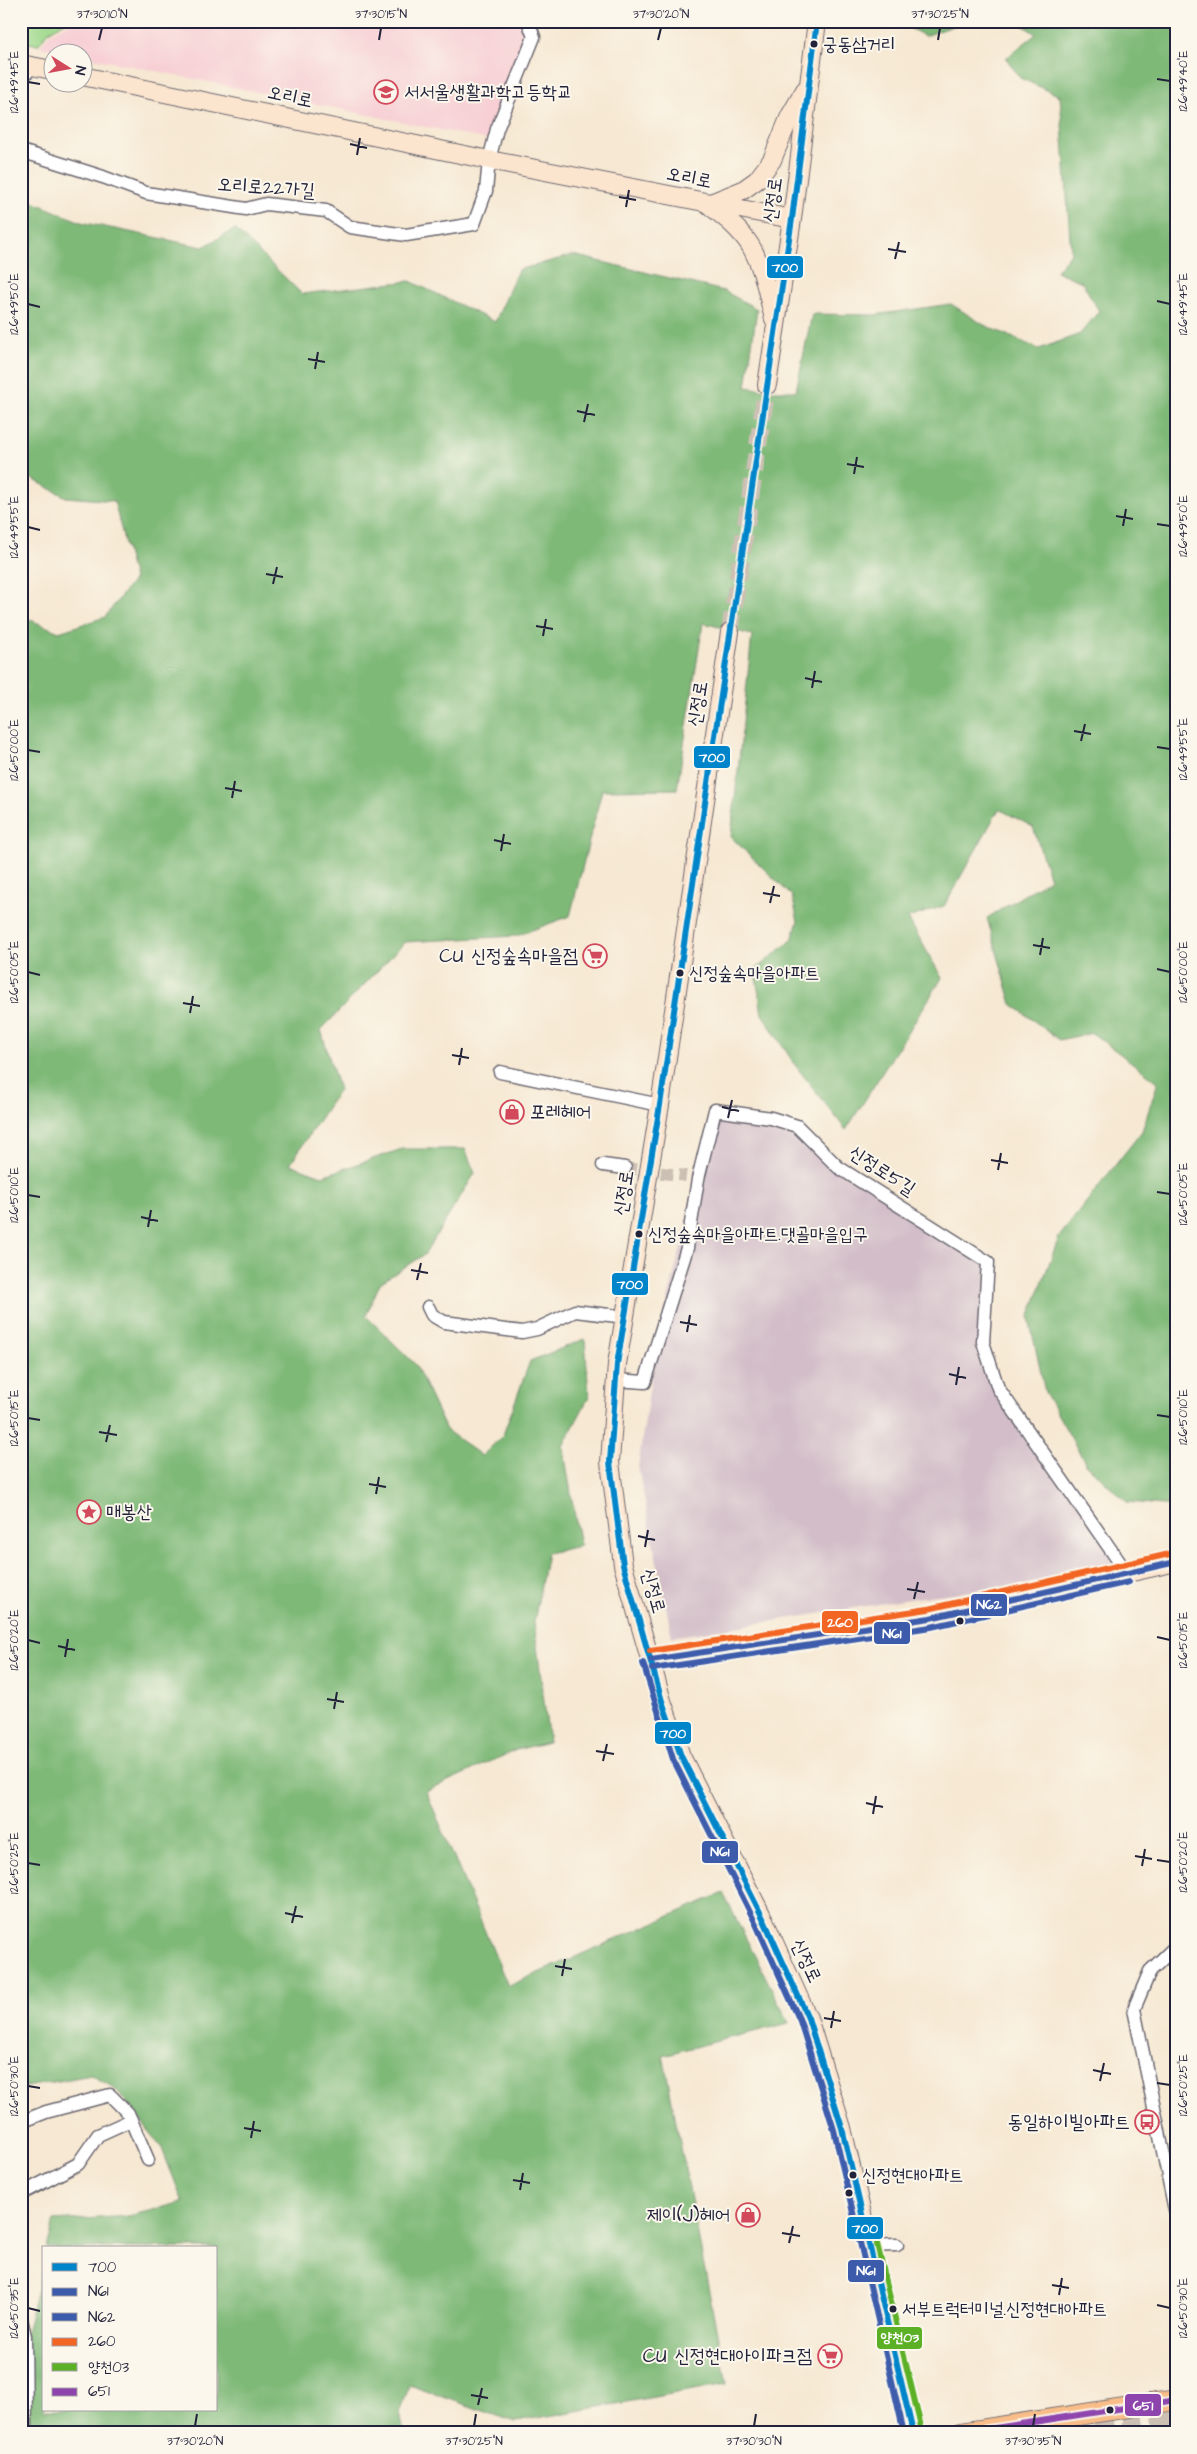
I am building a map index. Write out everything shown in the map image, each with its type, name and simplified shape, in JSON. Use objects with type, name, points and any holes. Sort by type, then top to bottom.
[{"type":"main road","name":"신정로","points":[[767,385],[792,219],[817,21]]},
{"type":"main road","points":[[25,69],[42,70]]},
{"type":"main road","name":"오리로","points":[[92,78],[489,160],[792,219]]},
{"type":"main road","points":[[776,327],[765,285],[750,246],[739,231],[708,204],[743,190],[757,180],[766,170],[790,116],[810,80]]},
{"type":"main road","name":"신정로","points":[[730,632],[660,1105],[615,1380],[610,1462],[623,1565],[681,1756],[764,1920],[808,2018],[842,2128],[912,2433]]},
{"type":"main road","points":[[651,1660],[930,1618],[1176,1562]]},
{"type":"main road","points":[[960,2433],[1176,2400]]},
{"type":"street","points":[[489,160],[497,129],[534,37],[528,21]]},
{"type":"street","name":"오리로22가길","points":[[21,151],[146,193],[246,209],[266,204],[326,211],[350,228],[406,235],[474,224],[486,191],[489,160]]},
{"type":"street","points":[[500,1072],[660,1105]]},
{"type":"street","name":"신정로5길","points":[[615,1380],[644,1382],[687,1248],[692,1177],[715,1110],[771,1118],[797,1126],[838,1167],[988,1262],[983,1342],[998,1388],[1127,1573]]},
{"type":"street","points":[[603,1165],[625,1168]]},
{"type":"street","points":[[428,1307],[432,1315],[444,1322],[522,1332],[537,1329],[575,1311],[626,1317]]},
{"type":"street","points":[[1176,1946],[1150,1971],[1134,2009],[1176,2215]]},
{"type":"street","points":[[21,2122],[46,2112],[110,2095],[128,2113],[148,2160]]},
{"type":"street","points":[[21,2194],[78,2164],[98,2135],[130,2120]]},
{"type":"street","points":[[868,2246],[897,2245]]},
{"type":"street","points":[[21,2319],[25,2336],[26,2433]]},
{"type":"shaded area","name":"서서울생활과학고등학교","points":[[72,21],[528,21],[534,37],[494,141],[92,58],[92,42],[43,42],[49,34]]},
{"type":"shaded area","points":[[715,1110],[797,1126],[838,1167],[988,1262],[983,1342],[998,1388],[1127,1573],[929,1596],[672,1637],[638,1467],[655,1351]]},
{"type":"green space","points":[[21,21],[67,21],[48,32],[38,45],[21,41]]},
{"type":"green space","points":[[896,21],[967,21],[925,36]]},
{"type":"green space","points":[[1016,21],[1176,21],[1176,1506],[1127,1502],[1086,1464],[1045,1392],[1029,1318],[1059,1237],[1142,1131],[1158,1082],[1092,1033],[1059,1040],[1012,1004],[987,918],[1050,879],[1033,827],[999,809],[944,906],[908,918],[942,978],[846,1130],[795,1065],[762,1014],[755,970],[792,940],[798,921],[792,896],[731,837],[752,635],[703,623],[677,789],[602,790],[570,916],[516,936],[405,942],[321,1030],[339,1090],[290,1164],[322,1176],[402,1149],[465,1149],[475,1173],[425,1254],[380,1283],[366,1316],[415,1364],[446,1430],[482,1456],[503,1435],[530,1361],[585,1339],[589,1397],[563,1446],[580,1546],[547,1553],[534,1622],[549,1742],[516,1750],[426,1791],[508,1986],[723,1893],[789,2023],[663,2055],[727,2384],[515,2422],[409,2385],[400,2413],[404,2433],[26,2433],[25,2336],[42,2270],[42,2412],[218,2412],[218,2246],[48,2246],[54,2221],[129,2216],[183,2202],[161,2146],[116,2089],[91,2075],[21,2088],[21,616],[59,632],[105,617],[134,579],[114,501],[66,497],[21,473],[21,197],[81,222],[203,247],[235,229],[302,294],[410,281],[495,322],[518,270],[573,255],[724,291],[757,309],[746,387],[767,390],[733,598],[770,391],[796,391],[812,314],[874,315],[951,304],[984,325],[1039,349],[1080,334],[1099,311],[1082,282],[1056,271],[1071,253],[1060,96],[1020,78],[1006,58],[1036,34]]},
{"type":"tunnel","points":[[730,632],[767,385]]},
{"type":"tunnel","points":[[625,1168],[686,1176]]},
{"type":"tunnel","points":[[1093,2422],[1176,2411]]},
{"type":"tunnel","points":[[1123,2433],[1176,2425]]},
{"type":"transit line","name":"700","points":[[817,21],[792,219],[660,1105],[617,1364],[610,1462],[623,1565],[662,1701],[681,1756],[764,1920],[808,2018],[842,2128],[913,2433]]},
{"type":"transit line","name":"260","points":[[650,1651],[928,1609],[1174,1553]]},
{"type":"transit line","name":"N62","points":[[651,1660],[930,1618],[1176,1562]]},
{"type":"transit line","name":"N61","points":[[652,1669],[931,1627],[1129,1582]]},
{"type":"transit line","name":"N61","points":[[643,1663],[673,1759],[756,1924],[800,2021],[834,2130],[904,2433]]},
{"type":"transit line","name":"양천03","points":[[877,2244],[922,2431]]},
{"type":"transit line","name":"651","points":[[962,2433],[1176,2400]]},
{"type":"place","name":"궁동삼거리","points":[[814,44]]},
{"type":"place","name":"서서울생활과학고등학교","points":[[386,92]]},
{"type":"place","name":"CU 신정숲속마을점","points":[[595,956]]},
{"type":"place","name":"신정숲속마을아파트","points":[[680,973]]},
{"type":"place","name":"포레헤어","points":[[512,1112]]},
{"type":"place","name":"신정숲속마을아파트.댓골마을입구","points":[[639,1234]]},
{"type":"place","name":"매봉산","points":[[89,1512]]},
{"type":"place","name":"동일하이빌아파트","points":[[1147,2122]]},
{"type":"place","name":"신정현대아파트","points":[[853,2175]]},
{"type":"place","name":"제이(J)헤어","points":[[748,2215]]},
{"type":"place","name":"서부트럭터미널.신정현대아파트","points":[[893,2309]]},
{"type":"place","name":"CU 신정현대아이파크점","points":[[830,2356]]}]
